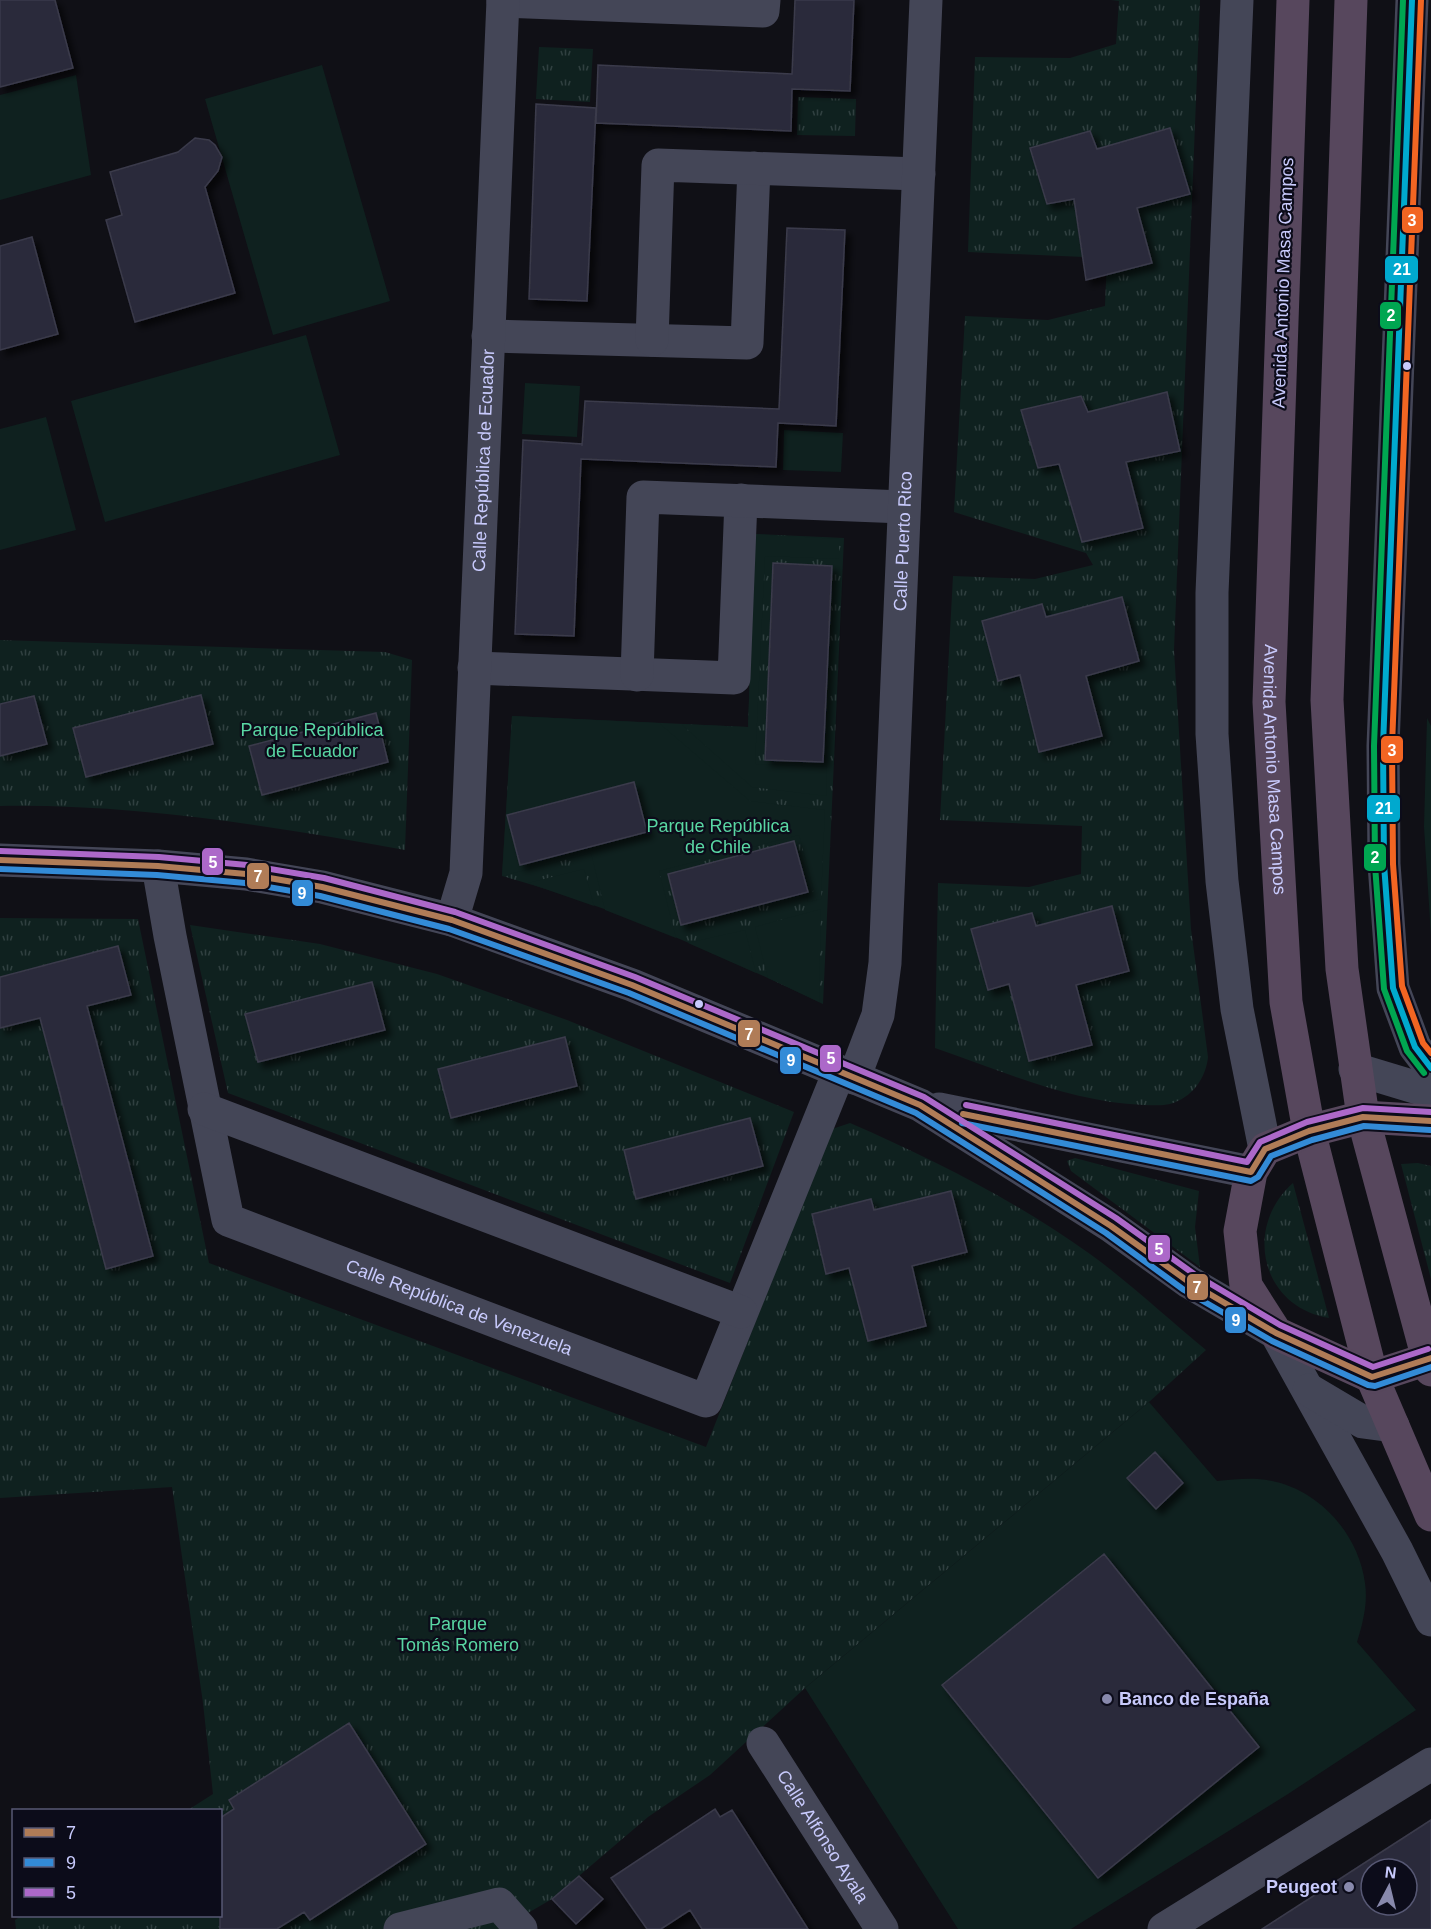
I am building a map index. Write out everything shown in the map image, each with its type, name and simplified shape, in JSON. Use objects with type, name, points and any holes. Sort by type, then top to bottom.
[{"type":"highway","name":"Avenida Antonio Masa Campos","points":[[1293,0],[1269,702],[1286,1002],[1309,1131],[1372,1377],[1431,1515]]},
{"type":"highway","points":[[1351,0],[1327,700],[1344,995],[1363,1117],[1430,1363],[1372,1377],[1276,1333],[1246,1286],[1240,1231],[1258,1161],[1309,1131],[1363,1117],[1431,1121]]},
{"type":"street","points":[[503,1],[666,4],[763,11],[764,0]]},
{"type":"street","name":"Calle Puerto Rico","points":[[847,1075],[878,1015],[885,963],[926,0]]},
{"type":"street","points":[[920,1105],[1258,1161],[1221,881],[1212,734],[1212,593],[1237,0]]},
{"type":"street","points":[[1412,0],[1383,746],[1384,864],[1393,988],[1414,1047],[1431,1068]]},
{"type":"street","name":"Calle República de Ecuador","points":[[452,920],[466,873],[503,1]]},
{"type":"street","points":[[652,340],[658,165],[919,174]]},
{"type":"street","points":[[488,336],[747,343],[754,168]]},
{"type":"street","points":[[637,675],[644,497],[904,507]]},
{"type":"street","points":[[474,668],[734,678],[741,500]]},
{"type":"street","points":[[0,860],[158,866],[246,874],[322,887],[452,920],[632,986],[920,1105],[1111,1226],[1189,1282],[1276,1333],[1397,1551],[1431,1620]]},
{"type":"street","name":"Calle República de Venezuela","points":[[158,866],[204,1108],[228,1220],[706,1401],[741,1312],[847,1075]]},
{"type":"street","points":[[1355,1069],[1431,1092]]},
{"type":"street","points":[[204,1108],[741,1312]]},
{"type":"street","points":[[1309,1390],[1364,1422],[1393,1426]]},
{"type":"street","name":"Calle Alfonso Ayala","points":[[763,1743],[882,1929]]},
{"type":"street","points":[[1164,1929],[1431,1764]]},
{"type":"street","points":[[400,1929],[499,1904],[521,1929]]},
{"type":"green space","points":[[1111,0],[1200,0],[1174,650],[1191,929],[1208,1057],[1201,1080],[1191,1092],[1178,1101],[1160,1105],[1116,1103],[1063,1092],[935,1048],[938,883],[1029,887],[1081,874],[1082,826],[940,820],[953,576],[1035,579],[1093,565],[1086,553],[954,512],[965,316],[1048,320],[1105,306],[1107,258],[968,252],[975,57],[1070,58],[1116,44],[1119,1]]},
{"type":"green space","points":[[539,47],[593,49],[590,102],[536,99]]},
{"type":"green space","points":[[322,65],[390,301],[273,335],[205,99]]},
{"type":"green space","points":[[76,75],[91,175],[0,200],[0,95]]},
{"type":"green space","points":[[798,97],[856,99],[855,136],[797,135]]},
{"type":"green space","points":[[306,335],[340,455],[105,522],[71,401]]},
{"type":"green space","points":[[525,383],[580,386],[577,437],[522,434]]},
{"type":"green space","points":[[46,417],[76,530],[0,550],[0,429]]},
{"type":"green space","points":[[784,430],[843,433],[841,472],[783,470]]},
{"type":"green space","name":"Parque República de Chile","points":[[755,534],[844,538],[823,1004],[666,933],[584,902],[502,876],[512,716],[748,727]]},
{"type":"green space","points":[[755,534],[839,539],[839,559],[765,556],[755,764],[827,767],[826,796],[752,787],[681,724],[748,727]]},
{"type":"green space","name":"Parque República de Ecuador","points":[[0,640],[385,652],[412,660],[405,850],[204,818],[51,806],[0,806]]},
{"type":"green space","points":[[512,716],[659,723],[750,801],[825,810],[821,899],[808,902],[806,894],[814,891],[799,835],[659,871],[676,938],[605,910],[591,853],[502,876]]},
{"type":"green space","points":[[1427,718],[1431,726],[1431,936],[1424,827]]},
{"type":"green space","points":[[584,869],[594,906],[528,883]]},
{"type":"green space","points":[[821,909],[819,1002],[768,978],[755,927]]},
{"type":"green space","name":"Parque Tomás Romero","points":[[0,918],[138,919],[209,1263],[706,1447],[832,1129],[850,1123],[913,1151],[973,1182],[1061,1234],[1120,1277],[1206,1350],[1149,1402],[805,1688],[710,1775],[648,1817],[552,1899],[500,1929],[16,1929],[15,1920],[20,1917],[222,1917],[222,1809],[190,1809],[213,1794],[203,1703],[172,1487],[0,1498]]},
{"type":"green space","points":[[190,925],[320,944],[437,974],[567,1020],[794,1112],[730,1283],[228,1093]]},
{"type":"green space","points":[[745,930],[756,973],[688,943]]},
{"type":"green space","points":[[1075,1158],[1199,1191],[1195,1227],[1200,1267],[1071,1171],[1067,1161]]},
{"type":"green space","points":[[1418,1163],[1431,1166],[1431,1279],[1401,1164]]},
{"type":"green space","points":[[1293,1183],[1329,1318],[1306,1311],[1288,1298],[1275,1282],[1267,1263],[1264,1242],[1268,1221],[1277,1201]]},
{"type":"green space","points":[[1149,1402],[1217,1481],[1258,1479],[1278,1482],[1297,1489],[1330,1513],[1343,1528],[1361,1563],[1366,1598],[1357,1642],[1416,1710],[1288,1794],[1071,1929],[958,1929],[805,1688]]},
{"type":"building","points":[[0,0],[55,0],[73,68],[0,87]]},
{"type":"building","points":[[795,0],[854,0],[850,91],[792,89],[791,131],[596,123],[598,65],[792,74]]},
{"type":"building","points":[[536,104],[596,108],[587,301],[529,299]]},
{"type":"building","points":[[1170,128],[1190,194],[1137,208],[1152,263],[1086,280],[1074,199],[1047,204],[1030,148],[1090,131],[1097,149]]},
{"type":"building","points":[[195,138],[209,140],[222,157],[218,171],[205,187],[235,293],[135,322],[106,220],[122,215],[110,172],[178,152]]},
{"type":"building","points":[[787,228],[845,230],[836,426],[778,423],[776,467],[581,459],[574,636],[515,634],[523,440],[582,444],[582,446],[585,401],[779,409]]},
{"type":"building","points":[[32,237],[58,334],[0,350],[0,246]]},
{"type":"building","points":[[1167,392],[1180,451],[1126,462],[1143,528],[1082,542],[1059,464],[1038,468],[1021,410],[1081,396],[1088,412]]},
{"type":"building","points":[[773,563],[832,566],[823,762],[765,760]]},
{"type":"building","points":[[1122,597],[1139,661],[1086,676],[1102,736],[1039,752],[1020,675],[998,681],[982,621],[1042,604],[1046,617]]},
{"type":"building","points":[[201,695],[213,744],[86,777],[73,728]]},
{"type":"building","points":[[34,696],[47,744],[0,756],[0,704]]},
{"type":"building","points":[[376,713],[388,762],[262,795],[249,746]]},
{"type":"building","points":[[634,782],[647,832],[520,865],[507,815]]},
{"type":"building","points":[[794,841],[808,892],[681,925],[668,874]]},
{"type":"building","points":[[1112,906],[1129,971],[1076,985],[1092,1045],[1029,1061],[1009,984],[988,990],[971,929],[1032,913],[1036,926]]},
{"type":"building","points":[[118,946],[131,995],[87,1006],[153,1256],[106,1269],[40,1018],[0,1028],[0,977]]},
{"type":"building","points":[[372,982],[385,1030],[258,1062],[245,1014]]},
{"type":"building","points":[[565,1037],[577,1086],[451,1118],[438,1069]]},
{"type":"building","points":[[750,1118],[763,1166],[636,1199],[624,1150]]},
{"type":"building","points":[[951,1191],[967,1252],[912,1266],[926,1326],[868,1341],[849,1268],[826,1274],[812,1214],[871,1199],[874,1210]]},
{"type":"building","points":[[1155,1452],[1183,1483],[1156,1509],[1127,1478]]},
{"type":"building","points":[[1104,1554],[1259,1747],[1098,1878],[942,1685]]},
{"type":"building","points":[[349,1723],[426,1844],[310,1920],[304,1912],[277,1929],[220,1929],[222,1817],[234,1809],[229,1800]]},
{"type":"building","points":[[715,1809],[720,1817],[732,1810],[808,1929],[702,1929],[690,1910],[661,1929],[647,1929],[611,1878]]},
{"type":"building","name":"Peugeot","points":[[1431,1820],[1431,1929],[1262,1929],[1359,1866],[1359,1917],[1419,1917],[1419,1857],[1374,1857]]},
{"type":"building","points":[[579,1876],[603,1899],[576,1924],[552,1899]]},
{"type":"transit line","name":"2","points":[[1403,0],[1374,746],[1375,865],[1384,989],[1407,1051],[1424,1073]]},
{"type":"transit line","name":"21","points":[[1412,0],[1383,746],[1384,864],[1393,988],[1415,1047],[1431,1068]]},
{"type":"transit line","name":"3","points":[[1421,0],[1392,746],[1393,864],[1402,986],[1423,1043],[1431,1053]]},
{"type":"transit line","name":"5","points":[[0,851],[159,857],[247,865],[324,878],[455,912],[635,977],[924,1097],[1116,1218],[1194,1274],[1280,1325],[1373,1367],[1428,1349]]},
{"type":"transit line","name":"7","points":[[0,860],[158,866],[246,874],[322,887],[452,920],[632,985],[920,1105],[1111,1226],[1189,1282],[1276,1333],[1372,1377],[1431,1358]]},
{"type":"transit line","name":"9","points":[[0,869],[157,875],[245,883],[320,896],[449,929],[629,993],[916,1113],[1106,1233],[1184,1290],[1272,1341],[1368,1385],[1375,1386],[1431,1367]]},
{"type":"transit line","name":"5","points":[[966,1105],[1247,1162],[1260,1142],[1307,1122],[1363,1108],[1431,1112]]},
{"type":"transit line","name":"7","points":[[963,1114],[1251,1172],[1265,1149],[1309,1131],[1363,1117],[1431,1121]]},
{"type":"transit line","name":"9","points":[[962,1123],[1251,1181],[1258,1177],[1271,1156],[1312,1140],[1364,1126],[1430,1130]]},
{"type":"place","name":"Banco de España","points":[[1107,1699]]},
{"type":"place","name":"Peugeot","points":[[1349,1887]]}]
